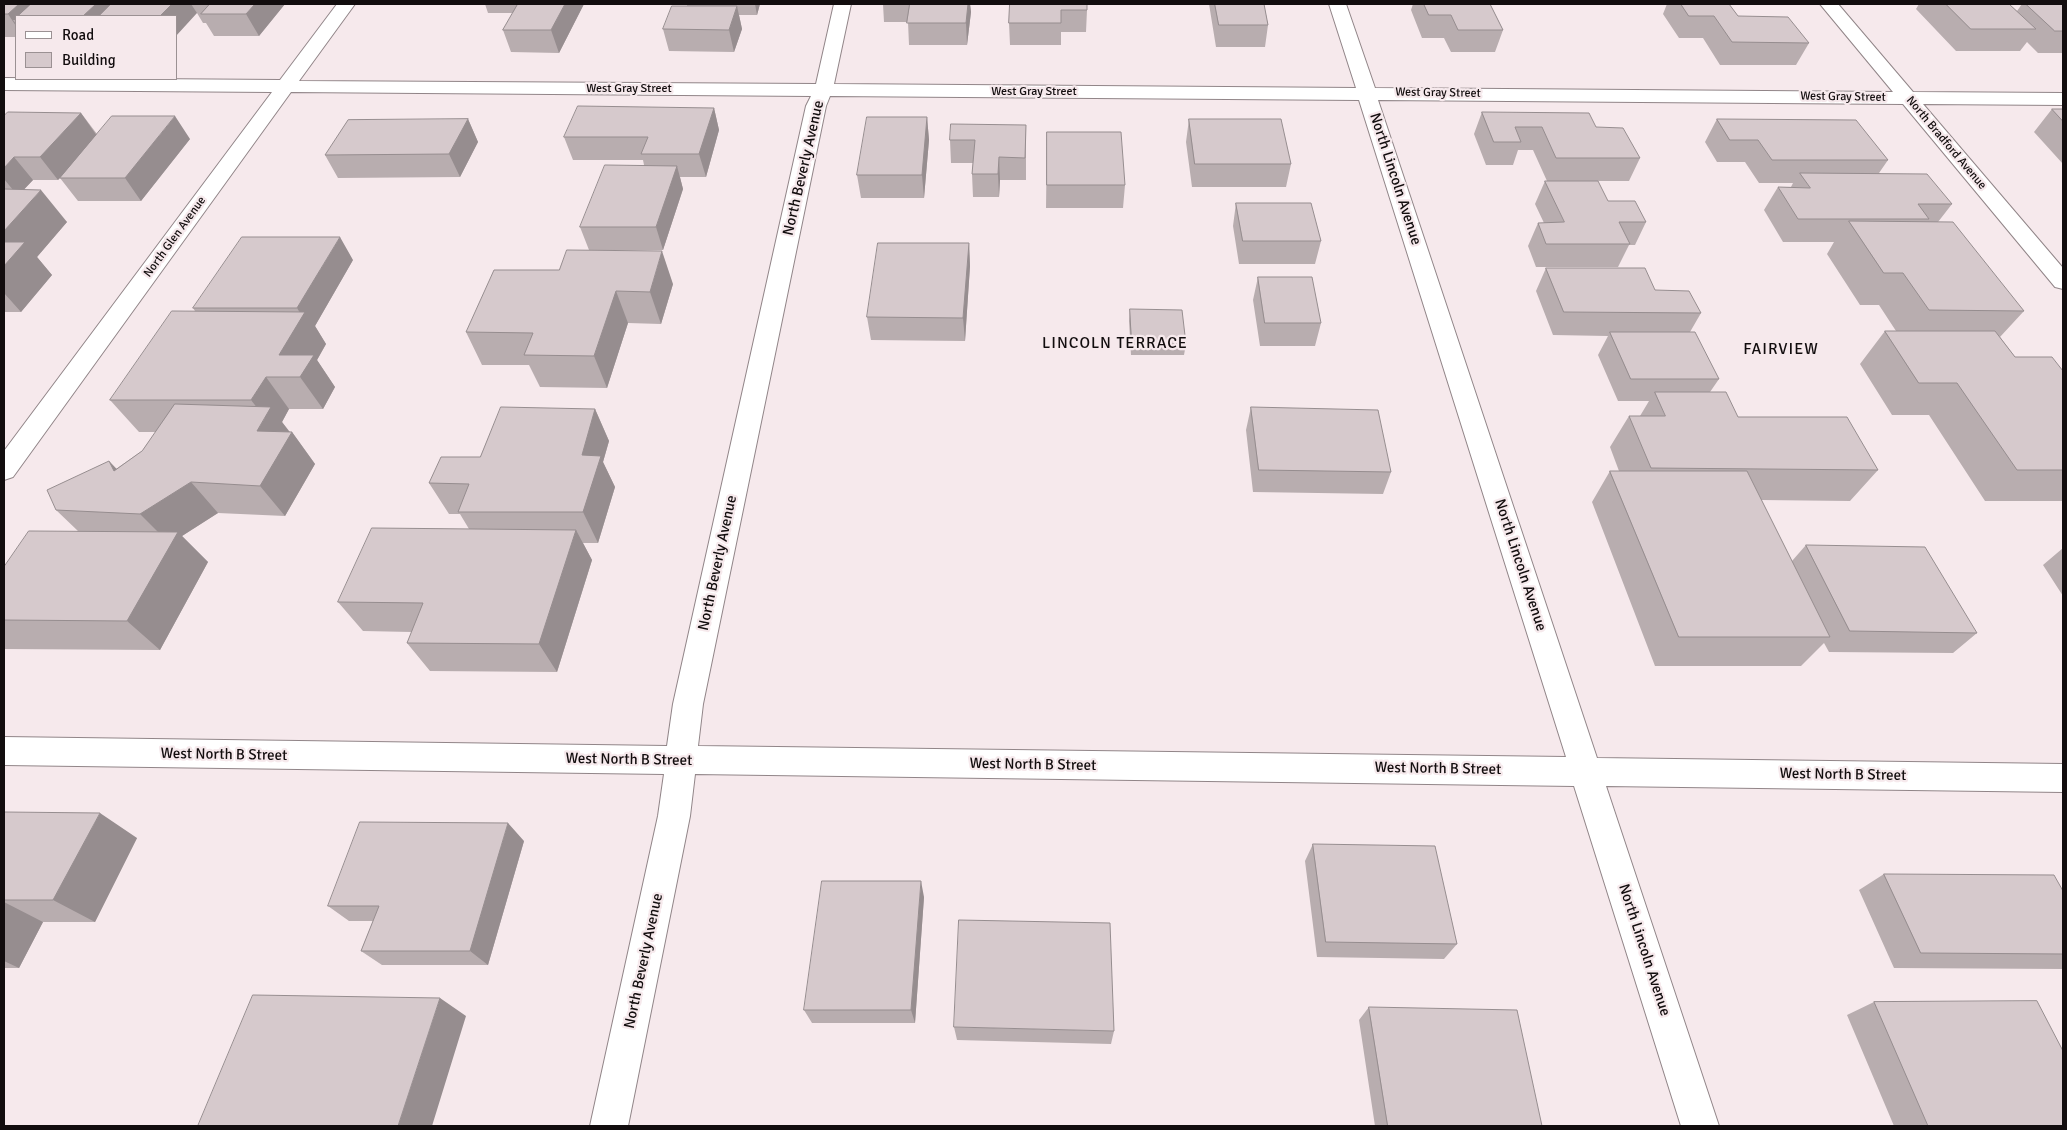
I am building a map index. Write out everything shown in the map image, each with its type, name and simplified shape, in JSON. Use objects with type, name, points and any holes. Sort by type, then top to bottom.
[{"type":"street","name":"North Glen Avenue","points":[[4,470],[346,4]]},
{"type":"street","name":"North Beverly Avenue","points":[[609,1126],[674,816],[688,704],[816,106],[828,77],[843,4]]},
{"type":"street","name":"North Lincoln Avenue","points":[[1338,4],[1700,1126]]},
{"type":"street","name":"North Bradford Avenue","points":[[1829,4],[2063,282]]},
{"type":"street","name":"West Gray Street","points":[[4,84],[2063,99]]},
{"type":"street","name":"West North B Street","points":[[4,751],[2063,778]]},
{"type":"building","points":[[4,4],[19,4],[8,14],[4,14]]},
{"type":"building","points":[[31,4],[96,4],[84,15],[19,15]]},
{"type":"building","points":[[111,4],[172,4],[161,15],[100,15]]},
{"type":"building","points":[[210,4],[255,4],[246,14],[201,14]]},
{"type":"building","points":[[518,4],[565,4],[551,30],[503,30]]},
{"type":"building","points":[[910,4],[968,4],[966,23],[907,23]]},
{"type":"building","points":[[1010,4],[1087,4],[1087,10],[1061,10],[1061,23],[1009,23]]},
{"type":"building","points":[[1215,4],[1264,4],[1268,25],[1219,25]]},
{"type":"building","points":[[1424,4],[1490,4],[1503,30],[1458,30],[1451,15],[1429,15]]},
{"type":"building","points":[[1681,4],[1729,4],[1738,16],[1788,17],[1809,43],[1732,42],[1714,16],[1689,16]]},
{"type":"building","points":[[1946,4],[2009,4],[2036,29],[1971,29]]},
{"type":"building","points":[[2026,4],[2063,4],[2063,31],[2055,31]]},
{"type":"building","points":[[672,6],[737,6],[729,30],[663,29]]},
{"type":"building","points":[[578,106],[714,108],[699,154],[641,154],[648,137],[564,137]]},
{"type":"building","points":[[2052,109],[2063,109],[2063,121]]},
{"type":"building","points":[[8,112],[81,113],[40,157],[14,157],[4,168],[4,116]]},
{"type":"building","points":[[1482,112],[1589,113],[1596,127],[1623,128],[1640,158],[1556,158],[1542,127],[1515,127],[1521,142],[1494,142]]},
{"type":"building","points":[[112,116],[175,116],[125,178],[60,178]]},
{"type":"building","points":[[867,117],[927,117],[922,175],[857,175]]},
{"type":"building","points":[[468,119],[449,154],[325,155],[348,120]]},
{"type":"building","points":[[1189,119],[1281,119],[1291,164],[1195,164]]},
{"type":"building","points":[[1717,119],[1856,120],[1888,160],[1772,160],[1758,140],[1730,140]]},
{"type":"building","points":[[951,124],[1026,125],[1025,158],[999,157],[998,174],[972,174],[975,140],[950,140]]},
{"type":"building","points":[[1047,132],[1121,132],[1125,185],[1047,185]]},
{"type":"building","points":[[605,165],[677,166],[656,227],[580,227]]},
{"type":"building","points":[[1800,173],[1927,174],[1952,204],[1918,204],[1929,219],[1798,219],[1778,187],[1810,188]]},
{"type":"building","points":[[1545,181],[1598,181],[1608,201],[1635,201],[1646,222],[1619,222],[1630,244],[1546,244],[1538,223],[1564,222]]},
{"type":"building","points":[[4,189],[41,190],[4,231]]},
{"type":"building","points":[[1236,203],[1311,203],[1321,241],[1243,241]]},
{"type":"building","points":[[1849,221],[1953,222],[2024,311],[1929,310],[1903,273],[1884,273]]},
{"type":"building","points":[[242,237],[340,237],[297,308],[193,308]]},
{"type":"building","points":[[4,242],[25,242],[4,266]]},
{"type":"building","points":[[878,243],[969,243],[963,318],[867,317]]},
{"type":"building","points":[[567,250],[662,251],[650,292],[616,291],[594,356],[524,355],[533,333],[466,332],[494,270],[559,270]]},
{"type":"building","points":[[1546,268],[1645,268],[1655,290],[1689,291],[1701,313],[1564,312]]},
{"type":"building","points":[[1258,277],[1312,277],[1321,323],[1265,323]]},
{"type":"building","points":[[1130,309],[1182,310],[1186,344],[1132,344]]},
{"type":"building","points":[[172,311],[305,312],[279,355],[314,355],[300,377],[266,377],[251,400],[110,400]]},
{"type":"building","points":[[1885,331],[1995,331],[2015,357],[2052,357],[2063,371],[2063,470],[2017,470],[1957,383],[1919,383]]},
{"type":"building","points":[[1610,332],[1695,332],[1719,379],[1631,379]]},
{"type":"building","points":[[1655,392],[1726,392],[1738,417],[1847,417],[1878,470],[1651,468],[1629,416],[1665,416]]},
{"type":"building","points":[[175,404],[271,407],[257,431],[292,432],[260,486],[191,482],[140,514],[56,510],[47,490],[109,461],[114,471],[142,451]]},
{"type":"building","points":[[501,407],[595,409],[582,455],[601,456],[583,512],[458,512],[469,484],[429,483],[441,457],[480,457]]},
{"type":"building","points":[[1251,407],[1378,410],[1391,472],[1259,470]]},
{"type":"building","points":[[1610,471],[1747,471],[1830,637],[1679,637]]},
{"type":"building","points":[[372,528],[576,530],[539,644],[407,643],[423,603],[338,602]]},
{"type":"building","points":[[29,531],[178,532],[127,621],[4,620],[4,567]]},
{"type":"building","points":[[1806,545],[1925,547],[1977,633],[1850,631]]},
{"type":"building","points":[[4,812],[100,813],[53,900],[4,900]]},
{"type":"building","points":[[360,822],[508,823],[470,951],[361,951],[379,906],[328,906]]},
{"type":"building","points":[[1313,844],[1435,846],[1457,944],[1326,942]]},
{"type":"building","points":[[1884,874],[2054,875],[2063,891],[2063,954],[1921,953]]},
{"type":"building","points":[[822,881],[921,881],[911,1010],[804,1010]]},
{"type":"building","points":[[959,920],[1110,923],[1114,1031],[954,1027]]},
{"type":"building","points":[[253,995],[440,998],[398,1126],[198,1126]]},
{"type":"building","points":[[2037,1001],[2063,1051],[2063,1126],[1928,1126],[1874,1002]]},
{"type":"building","points":[[1369,1007],[1517,1010],[1542,1126],[1388,1126]]},
{"type":"district","name":"LINCOLN TERRACE","points":[[1115,344]]},
{"type":"district","name":"FAIRVIEW","points":[[1781,350]]}]
